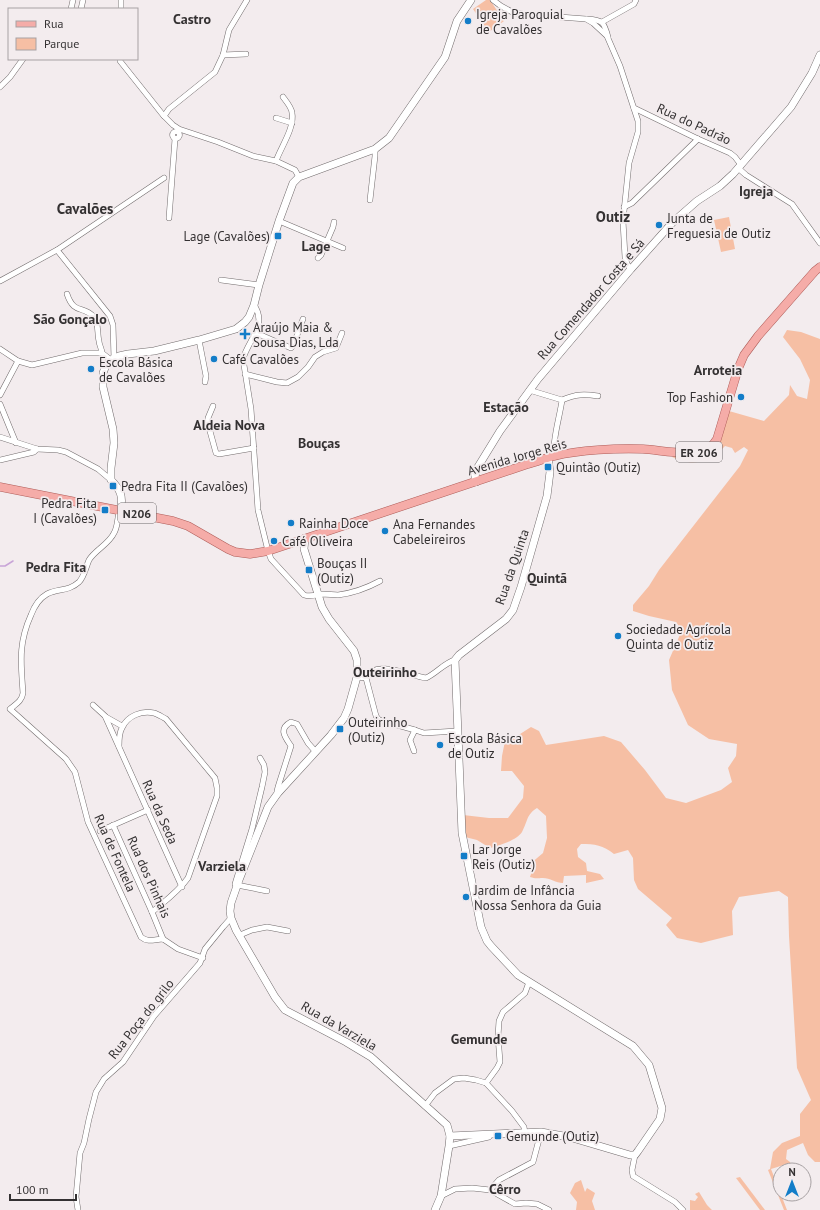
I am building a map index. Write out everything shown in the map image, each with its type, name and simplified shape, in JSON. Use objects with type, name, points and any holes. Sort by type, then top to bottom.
[{"type":"main road","name":"Avenida Jorge Reis","points":[[268,550],[551,457],[579,452],[629,449],[694,453],[702,452],[717,439],[738,369],[744,355],[784,305],[820,267]]},
{"type":"main road","name":"N206","points":[[0,487],[120,510],[183,524],[238,553],[250,554],[268,550]]},
{"type":"street","points":[[164,116],[169,109],[215,72],[223,55],[230,30],[247,0]]},
{"type":"street","points":[[111,480],[114,443],[113,428],[104,393],[103,374],[106,366],[113,359],[128,354],[154,352],[198,340],[236,329],[245,322],[254,305],[279,221],[293,183],[299,177],[375,149],[390,138],[445,57],[457,21],[471,0]]},
{"type":"street","points":[[493,0],[514,13],[533,16],[595,19],[605,25],[609,42]]},
{"type":"street","points":[[602,22],[634,4],[636,0]]},
{"type":"street","points":[[586,19],[593,23],[606,36],[620,66],[638,121],[638,132],[629,163],[623,221],[625,261],[631,269]]},
{"type":"street","points":[[223,55],[246,54]]},
{"type":"street","name":"Rua Comendador Costa e Sá","points":[[476,482],[476,470],[500,431],[529,390],[631,269],[680,216],[697,201],[725,182],[739,167],[791,107],[812,73],[820,55]]},
{"type":"street","points":[[0,87],[10,78],[22,60]]},
{"type":"street","points":[[120,60],[170,124],[178,131],[218,142],[254,156],[276,160],[295,170],[299,177]]},
{"type":"street","points":[[276,160],[292,123],[292,112],[283,97]]},
{"type":"street","name":"Rua do Padrão","points":[[634,108],[736,157],[739,167],[746,175],[792,204],[820,243]]},
{"type":"street","points":[[276,118],[292,123]]},
{"type":"street","points":[[169,218],[175,138],[172,136],[174,132],[178,131]]},
{"type":"street","points":[[624,207],[632,203],[698,139]]},
{"type":"street","points":[[370,200],[375,149]]},
{"type":"street","points":[[0,281],[57,250],[164,178]]},
{"type":"street","points":[[279,221],[343,248]]},
{"type":"street","points":[[318,258],[321,255],[334,222]]},
{"type":"street","points":[[57,250],[110,316],[113,332],[113,359]]},
{"type":"street","points":[[221,280],[259,285]]},
{"type":"street","points":[[68,294],[73,306],[91,314],[95,318],[102,353]]},
{"type":"street","points":[[254,305],[258,310],[259,324],[243,359],[251,409],[258,510],[271,559],[304,594],[308,596],[351,593],[367,588],[380,581]]},
{"type":"street","points":[[256,333],[290,348],[293,346],[303,319]]},
{"type":"street","points":[[245,374],[286,383],[298,376],[316,357],[323,352],[336,348],[342,333]]},
{"type":"street","points":[[198,340],[206,376],[205,382]]},
{"type":"street","points":[[0,350],[18,361],[32,365],[82,353],[102,353],[113,359]]},
{"type":"street","points":[[0,395],[18,361]]},
{"type":"street","points":[[529,390],[562,400],[571,396],[584,394],[598,396]]},
{"type":"street","points":[[551,457],[562,400]]},
{"type":"street","points":[[0,404],[16,443]]},
{"type":"street","points":[[213,406],[208,418],[208,424],[216,453],[218,454],[254,448]]},
{"type":"street","points":[[0,437],[37,449],[66,452],[98,470],[111,480],[120,492],[122,499],[120,510]]},
{"type":"street","points":[[0,460],[34,452],[37,449]]},
{"type":"street","name":"Rua da Quinta","points":[[455,660],[506,619],[513,610],[547,496],[551,457]]},
{"type":"street","name":"Rua de Fontela","points":[[120,510],[114,534],[90,559],[81,580],[74,586],[49,593],[42,598],[34,608],[26,625],[20,658],[23,693],[21,701],[10,709],[66,759],[75,772],[88,822],[141,937],[145,940],[163,939]]},
{"type":"street","points":[[163,939],[178,949],[203,958],[205,949],[231,918],[231,903],[237,885],[268,807],[344,718],[348,709],[357,677],[357,660],[354,652],[322,607],[320,596],[304,549],[305,538]]},
{"type":"street","points":[[296,541],[304,549]]},
{"type":"street","points":[[457,731],[424,733],[379,720],[376,716],[366,678],[368,674],[375,670],[391,668],[426,678],[449,662],[455,660],[462,833],[481,927],[487,941],[518,975],[633,1046],[649,1066],[662,1108],[660,1119],[635,1155],[632,1170],[633,1176],[675,1202],[683,1210]]},
{"type":"street","points":[[357,677],[366,678]]},
{"type":"street","name":"Rua da Seda","points":[[93,705],[105,716],[122,726]]},
{"type":"street","points":[[119,746],[122,726],[129,718],[145,712],[154,713],[166,719],[215,778],[217,796],[188,878],[182,887],[152,912]]},
{"type":"street","name":"Rua da Seda","points":[[105,716],[182,887]]},
{"type":"street","points":[[278,794],[278,787],[291,746],[284,735],[283,730],[285,727],[291,722],[294,722],[315,751]]},
{"type":"street","points":[[414,730],[410,740],[414,751]]},
{"type":"street","points":[[237,885],[235,884],[236,879],[252,829],[265,772],[264,765],[260,758]]},
{"type":"street","points":[[100,830],[148,810]]},
{"type":"street","name":"Rua dos Pinhais","points":[[113,825],[163,939]]},
{"type":"street","points":[[237,885],[267,891]]},
{"type":"street","name":"Rua da Varziela","points":[[231,918],[275,997],[285,1010],[371,1057],[447,1125],[450,1136]]},
{"type":"street","points":[[240,935],[252,930],[267,927],[288,931]]},
{"type":"street","name":"Rua Poça do grilo","points":[[78,1210],[76,1197],[80,1153],[84,1143],[96,1092],[104,1079],[123,1062],[154,1016],[203,958]]},
{"type":"street","points":[[486,1083],[500,1062],[498,1036],[499,1021],[503,1012],[524,993],[529,982]]},
{"type":"street","points":[[425,1106],[435,1093],[454,1079],[464,1078],[476,1080],[486,1083],[512,1111],[524,1127],[525,1133]]},
{"type":"street","points":[[434,1210],[441,1196],[450,1136],[541,1132],[569,1137],[624,1154],[635,1155]]},
{"type":"street","points":[[490,1190],[499,1180],[533,1162],[541,1132]]},
{"type":"street","points":[[449,1146],[494,1136],[495,1133]]},
{"type":"street","points":[[441,1196],[455,1189],[472,1188],[490,1190],[515,1204],[537,1204],[549,1210]]},
{"type":"green space","points":[[486,0],[490,0],[504,21],[489,32],[473,9]]},
{"type":"green space","points":[[729,217],[735,249],[721,252],[714,220]]},
{"type":"green space","points":[[787,330],[801,332],[820,339],[820,1162],[815,1162],[808,1155],[803,1143],[787,1150],[786,1159],[790,1162],[772,1162],[772,1180],[768,1170],[770,1169],[773,1152],[782,1143],[800,1136],[800,1114],[811,1100],[797,1068],[788,897],[779,891],[739,897],[732,911],[733,935],[701,943],[677,938],[666,925],[672,918],[638,889],[634,880],[633,858],[628,850],[614,854],[599,846],[581,844],[577,849],[578,857],[586,863],[587,871],[600,874],[604,879],[586,883],[586,875],[564,876],[563,883],[546,878],[534,878],[530,877],[532,871],[530,864],[543,853],[547,838],[546,816],[537,808],[529,816],[520,835],[508,842],[490,848],[477,840],[465,837],[463,815],[489,818],[508,818],[523,798],[524,786],[512,771],[501,771],[505,741],[517,736],[531,727],[539,731],[546,745],[604,736],[621,742],[666,798],[686,803],[721,790],[732,782],[728,768],[736,756],[737,744],[709,739],[688,725],[672,690],[669,660],[682,630],[676,622],[633,611],[633,605],[740,466],[748,450],[744,447],[735,453],[732,448],[725,446],[713,456],[699,462],[686,462],[672,457],[674,455],[698,457],[706,456],[710,453],[717,443],[729,411],[764,421],[789,395],[790,385],[797,396],[807,399],[810,380],[800,359],[783,337]]},
{"type":"green space","points":[[740,1177],[765,1210],[760,1210],[736,1178]]},
{"type":"green space","points":[[581,1180],[585,1192],[587,1188],[595,1193],[592,1201],[595,1210],[576,1210],[577,1202],[570,1193],[575,1183]]},
{"type":"green space","points":[[699,1192],[712,1210],[690,1210],[690,1200],[695,1201],[698,1197],[695,1194]]},
{"type":"green space","points":[[781,1202],[784,1202],[787,1210],[784,1210]]},
{"type":"waterway","points":[[0,566],[5,566],[13,561]]},
{"type":"place","name":"Igreja Paroquial de Cavalões","points":[[468,21]]},
{"type":"place","name":"Junta de Freguesia de Outiz","points":[[659,225]]},
{"type":"place","name":"Lage (Cavalões)","points":[[278,236]]},
{"type":"place","name":"Araújo Maia & Sousa Dias, Lda","points":[[245,334]]},
{"type":"place","name":"Café Cavalões","points":[[214,359]]},
{"type":"place","name":"Escola Básica de Cavalões","points":[[91,369]]},
{"type":"place","name":"Top Fashion","points":[[741,397]]},
{"type":"place","name":"Quintão (Outiz)","points":[[548,467]]},
{"type":"place","name":"Pedra Fita II (Cavalões)","points":[[113,486]]},
{"type":"place","name":"Pedra Fita I (Cavalões)","points":[[105,510]]},
{"type":"place","name":"Rainha Doce","points":[[291,523]]},
{"type":"place","name":"Ana Fernandes Cabeleireiros","points":[[385,531]]},
{"type":"place","name":"Café Oliveira","points":[[274,541]]},
{"type":"place","name":"Bouças II (Outiz)","points":[[309,570]]},
{"type":"place","name":"Sociedade Agrícola Quinta de Outiz","points":[[618,636]]},
{"type":"place","name":"Outeirinho (Outiz)","points":[[340,729]]},
{"type":"place","name":"Escola Básica de Outiz","points":[[440,745]]},
{"type":"place","name":"Lar Jorge Reis (Outiz)","points":[[464,856]]},
{"type":"place","name":"Jardim de Infância Nossa Senhora da Guia","points":[[466,897]]},
{"type":"place","name":"Gemunde (Outiz)","points":[[498,1136]]},
{"type":"district","name":"Castro","points":[[192,19]]},
{"type":"district","name":"Igreja","points":[[756,191]]},
{"type":"district","name":"Cavalões","points":[[85,208]]},
{"type":"district","name":"Outiz","points":[[613,216]]},
{"type":"district","name":"Lage","points":[[316,246]]},
{"type":"district","name":"São Gonçalo","points":[[70,319]]},
{"type":"district","name":"Arroteia","points":[[718,370]]},
{"type":"district","name":"Estação","points":[[506,407]]},
{"type":"district","name":"Aldeia Nova","points":[[229,425]]},
{"type":"district","name":"Bouças","points":[[319,443]]},
{"type":"district","name":"Pedra Fita","points":[[56,567]]},
{"type":"district","name":"Quintã","points":[[547,578]]},
{"type":"district","name":"Outeirinho","points":[[385,672]]},
{"type":"district","name":"Varziela","points":[[222,866]]},
{"type":"district","name":"Gemunde","points":[[479,1039]]},
{"type":"district","name":"Cêrro","points":[[505,1189]]}]
